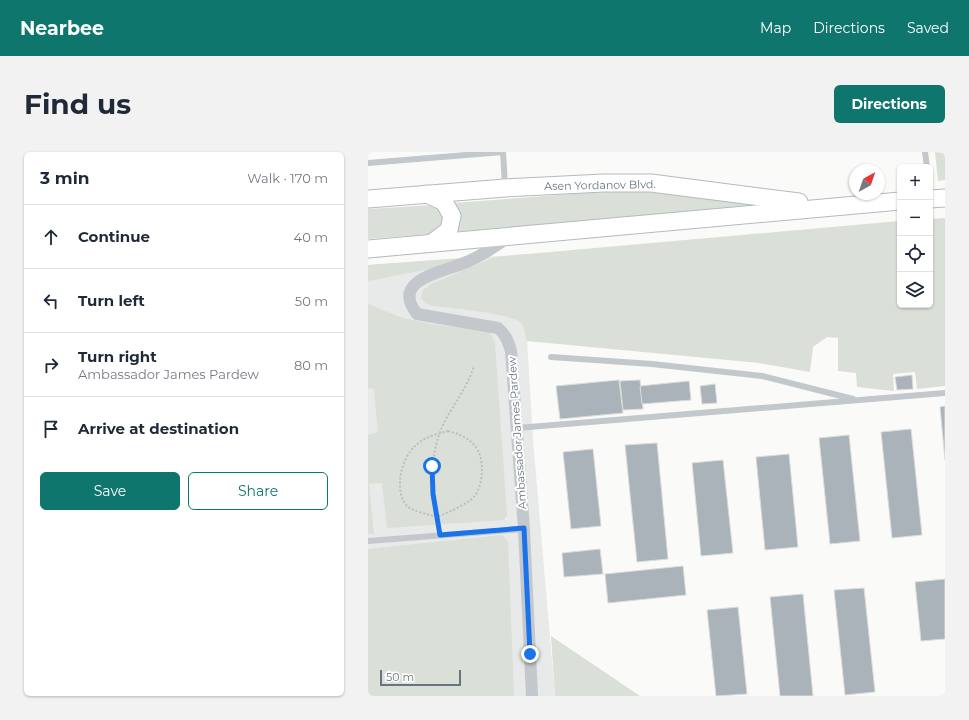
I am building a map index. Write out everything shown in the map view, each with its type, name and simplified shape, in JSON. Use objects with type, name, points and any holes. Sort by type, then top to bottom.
[{"type":"main road","name":"Asen Yordanov Blvd.","points":[[368,199],[505,188],[604,183],[651,183],[831,206]]},
{"type":"main road","points":[[427,194],[444,202],[452,216],[449,230],[432,243]]},
{"type":"main road","points":[[933,199],[945,198]]},
{"type":"main road","name":"Asen Yordanov Blvd.","points":[[368,249],[432,243],[490,244],[511,236],[897,201]]},
{"type":"street","name":"Ambassador James Pardew","points":[[490,244],[468,262],[418,281],[411,290],[409,302],[418,314],[498,328],[504,333],[511,351],[524,528],[532,696]]},
{"type":"lane","points":[[368,163],[503,152],[505,188]]},
{"type":"lane","points":[[925,152],[927,164]]},
{"type":"lane","points":[[551,357],[652,364],[762,376],[859,401]]},
{"type":"lane","points":[[517,428],[945,393]]},
{"type":"lane","points":[[368,541],[524,528]]},
{"type":"path","points":[[440,535],[433,494],[432,466],[439,433],[469,383],[474,366]]},
{"type":"path","points":[[448,431],[463,435],[476,447],[483,472],[480,490],[473,498],[437,517],[409,508],[400,497],[401,478],[406,457],[415,446],[439,433],[448,431]]},
{"type":"shaded area","points":[[935,152],[945,153],[945,180],[938,181]]},
{"type":"shaded area","points":[[641,191],[754,205],[454,232],[454,203],[584,193]]},
{"type":"shaded area","points":[[432,205],[443,211],[445,224],[431,234],[368,239],[368,209]]},
{"type":"shaded area","points":[[945,218],[945,386],[917,389],[915,372],[893,374],[894,391],[857,387],[856,373],[838,371],[838,338],[827,337],[813,347],[810,372],[759,363],[527,341],[521,323],[515,319],[493,314],[432,306],[425,303],[421,298],[422,291],[431,284],[495,257],[897,221],[897,308],[933,308],[933,219]]},
{"type":"shaded area","points":[[527,254],[527,341],[533,439],[555,696],[368,696],[368,265]]},
{"type":"shaded area","points":[[462,258],[440,267],[368,281],[368,265]]},
{"type":"shaded area","points":[[368,304],[400,317],[430,324],[485,330],[491,334],[495,343],[507,515],[504,520],[387,528],[382,483],[369,484],[374,534],[368,534],[368,435],[378,432],[374,389],[368,388]]},
{"type":"shaded area","points":[[502,535],[508,542],[514,696],[368,696],[368,549]]},
{"type":"shaded area","points":[[551,636],[640,696],[555,696]]},
{"type":"building","points":[[912,375],[913,389],[897,390],[895,377]]},
{"type":"building","points":[[619,380],[623,413],[560,419],[556,386]]},
{"type":"building","points":[[640,380],[643,409],[623,410],[620,381]]},
{"type":"building","points":[[689,381],[691,400],[642,404],[640,386]]},
{"type":"building","points":[[715,384],[717,403],[702,404],[700,386]]},
{"type":"building","points":[[945,406],[945,460],[940,407]]},
{"type":"building","points":[[911,429],[922,535],[892,538],[881,432]]},
{"type":"building","points":[[849,435],[860,541],[830,544],[819,438]]},
{"type":"building","points":[[657,443],[668,559],[637,562],[625,445]]},
{"type":"building","points":[[593,449],[601,526],[571,529],[563,452]]},
{"type":"building","points":[[789,454],[798,547],[765,550],[756,457]]},
{"type":"building","points":[[723,460],[733,553],[701,556],[692,463]]},
{"type":"building","points":[[600,549],[603,574],[564,577],[562,553]]},
{"type":"building","points":[[683,566],[686,595],[608,603],[605,574]]},
{"type":"building","points":[[945,579],[945,639],[921,641],[915,582]]},
{"type":"building","points":[[864,588],[875,692],[845,695],[834,590]]},
{"type":"building","points":[[803,594],[813,696],[780,696],[770,597]]},
{"type":"building","points":[[738,607],[747,694],[716,696],[707,610]]},
{"type":"route","points":[[432,466],[433,494],[440,535],[524,528],[530,654]]}]
